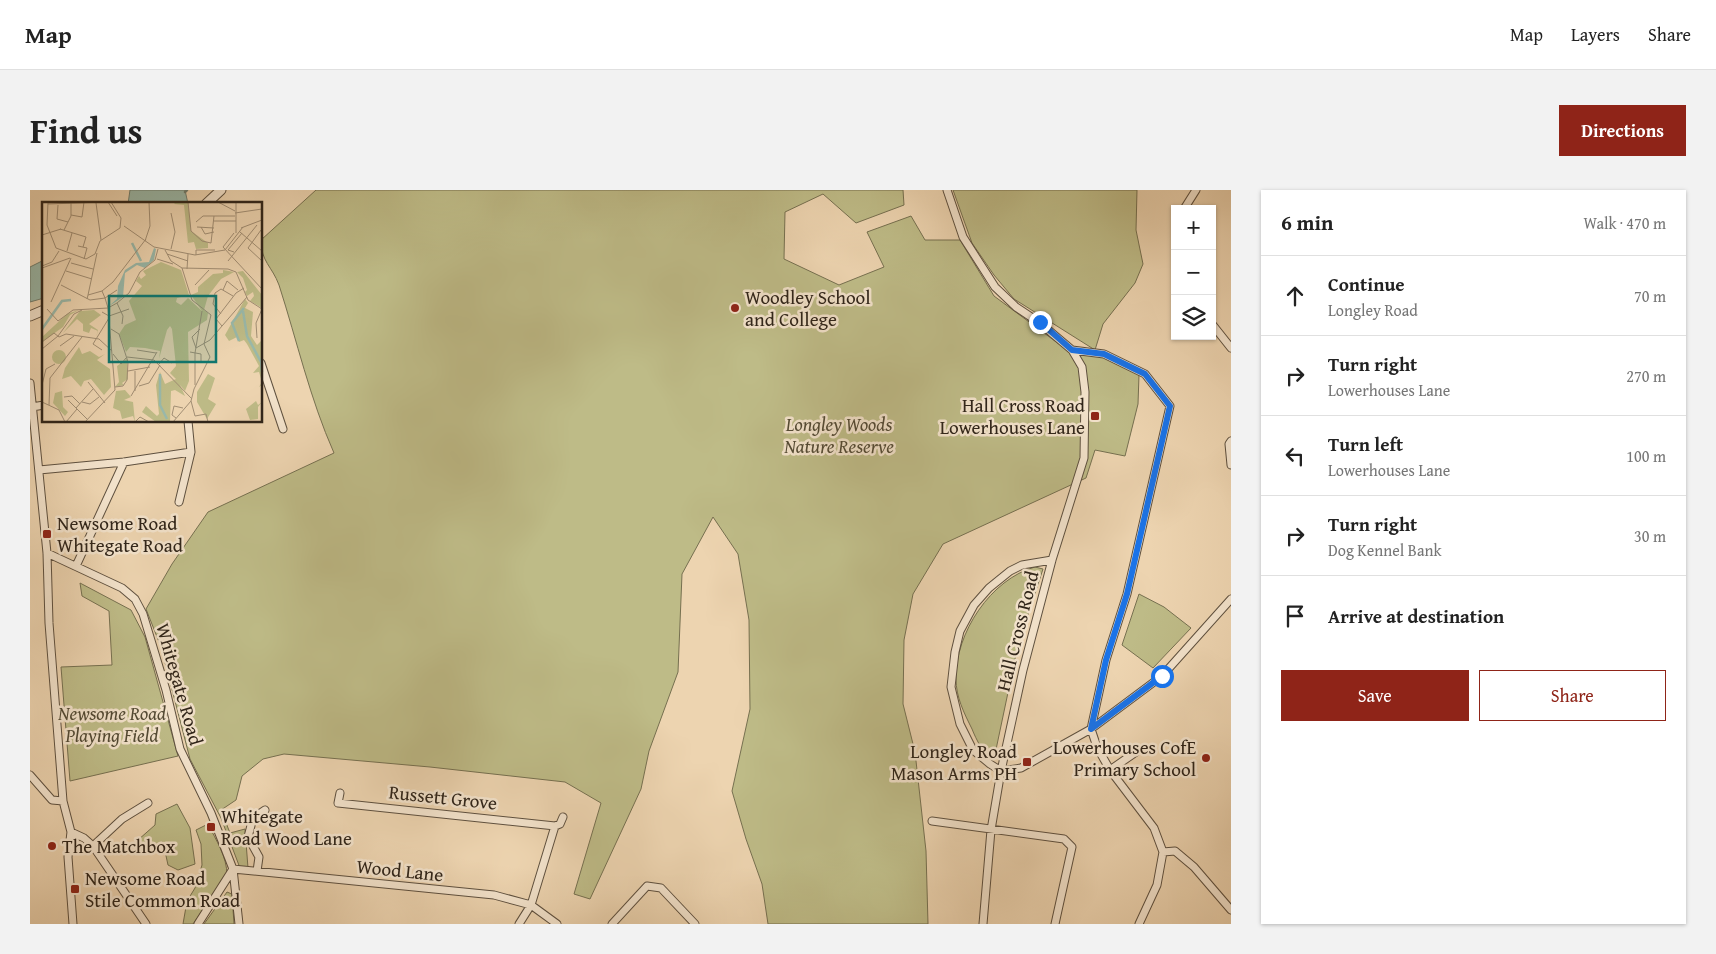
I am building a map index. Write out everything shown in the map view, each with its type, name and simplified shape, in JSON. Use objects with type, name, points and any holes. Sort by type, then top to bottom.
[{"type":"street","points":[[208,202],[221,190]]},
{"type":"street","points":[[948,190],[963,237],[995,287],[1016,307],[1040,322],[1072,350],[1104,354],[1145,374],[1170,406],[1127,594],[1106,660],[1091,729],[1097,747],[1110,770],[1154,828],[1163,852],[1157,885],[1139,924]]},
{"type":"street","points":[[1187,205],[1196,190]]},
{"type":"street","points":[[30,316],[42,311]]},
{"type":"street","points":[[1216,329],[1231,348]]},
{"type":"street","name":"Hall Cross Road","points":[[983,924],[991,830],[1001,771],[1023,670],[1052,560],[1084,458],[1085,392],[1082,366],[1072,350]]},
{"type":"street","points":[[262,366],[283,429]]},
{"type":"street","points":[[30,383],[46,553],[49,623],[63,801],[71,832],[68,857],[73,924]]},
{"type":"street","points":[[179,502],[191,452],[188,422]]},
{"type":"street","points":[[30,432],[35,426]]},
{"type":"street","points":[[1231,441],[1228,444],[1231,465]]},
{"type":"street","points":[[38,470],[124,462],[191,452]]},
{"type":"street","points":[[76,566],[124,462]]},
{"type":"street","name":"Whitegate Road","points":[[46,553],[122,588],[135,599],[143,614],[166,690],[180,749],[211,813],[233,869],[239,924]]},
{"type":"street","points":[[1052,560],[1022,565],[1010,571],[974,605],[960,631],[955,652],[951,687],[960,724],[973,750],[1001,771],[1021,768],[1091,729],[1162,676],[1231,599]]},
{"type":"street","points":[[1110,770],[1136,752]]},
{"type":"street","points":[[30,775],[52,800],[63,801]]},
{"type":"street","name":"Russett Grove","points":[[340,793],[338,803],[555,826]]},
{"type":"street","points":[[93,846],[122,819],[148,803]]},
{"type":"street","points":[[257,871],[259,857],[248,837],[253,818],[265,810]]},
{"type":"street","points":[[520,924],[532,905],[555,826],[560,824],[563,817]]},
{"type":"street","points":[[932,821],[1064,839],[1072,846],[1055,924]]},
{"type":"street","points":[[71,832],[84,838],[93,846],[146,924]]},
{"type":"street","points":[[1163,852],[1175,851],[1186,860],[1231,910]]},
{"type":"street","points":[[198,924],[233,869]]},
{"type":"street","name":"Wood Lane","points":[[233,869],[494,896],[532,905],[557,924]]},
{"type":"street","points":[[612,924],[647,886],[661,888],[695,924]]},
{"type":"green space","name":"Longley Woods Nature Reserve","points":[[316,190],[903,190],[904,205],[856,223],[823,194],[785,212],[784,259],[839,285],[884,267],[867,232],[911,216],[925,240],[960,240],[994,296],[1071,354],[1102,355],[1139,375],[1138,404],[1125,456],[1095,450],[1086,478],[943,544],[913,594],[904,640],[903,704],[915,752],[926,851],[928,924],[768,924],[762,884],[732,791],[750,709],[749,620],[738,554],[713,517],[682,574],[678,672],[649,751],[641,789],[590,899],[574,894],[601,803],[565,782],[430,767],[284,754],[263,759],[242,776],[236,800],[221,810],[230,833],[245,829],[248,868],[240,868],[221,818],[190,759],[161,647],[146,609],[172,564],[208,512],[334,453],[311,391],[279,285],[263,254],[262,239]]},
{"type":"green space","points":[[953,190],[1137,190],[1136,230],[1143,264],[1135,283],[1103,324],[1095,350],[1014,299],[994,275],[972,243]]},
{"type":"green space","points":[[1035,567],[1043,569],[1018,645],[994,759],[981,747],[961,705],[956,686],[957,661],[969,627],[990,596],[1019,573]]},
{"type":"green space","name":"Newsome Road Playing Field","points":[[80,583],[131,610],[145,637],[178,756],[70,781],[61,667],[112,665],[109,611],[82,596]]},
{"type":"green space","points":[[1139,594],[1164,607],[1191,628],[1153,668],[1122,645]]},
{"type":"green space","points":[[177,804],[190,828],[195,864],[178,870],[168,865],[163,842],[145,848],[138,840],[155,825],[156,814]]},
{"type":"green space","points":[[208,824],[223,855],[227,875],[193,924],[183,924],[187,901],[195,888],[202,865],[201,844],[196,830]]},
{"type":"green space","points":[[227,892],[232,894],[234,924],[204,924]]},
{"type":"shaded area","points":[[130,190],[185,190],[188,202],[128,202]]},
{"type":"shaded area","points":[[42,261],[42,299],[30,302],[30,267]]},
{"type":"place","name":"Woodley School and College","points":[[735,308]]},
{"type":"place","name":"Hall Cross Road Lowerhouses Lane","points":[[1095,416]]},
{"type":"place","name":"Newsome Road Whitegate Road","points":[[47,534]]},
{"type":"place","name":"Lowerhouses CofE Primary School","points":[[1206,758]]},
{"type":"place","name":"Longley Road Mason Arms PH","points":[[1027,762]]},
{"type":"place","name":"Whitegate Road Wood Lane","points":[[211,827]]},
{"type":"place","name":"The Matchbox","points":[[52,846]]},
{"type":"place","name":"Newsome Road Stile Common Road","points":[[75,889]]},
{"type":"route","points":[[1040,322],[1072,350],[1104,354],[1145,374],[1170,406],[1127,594],[1106,660],[1091,729],[1162,676]]}]
